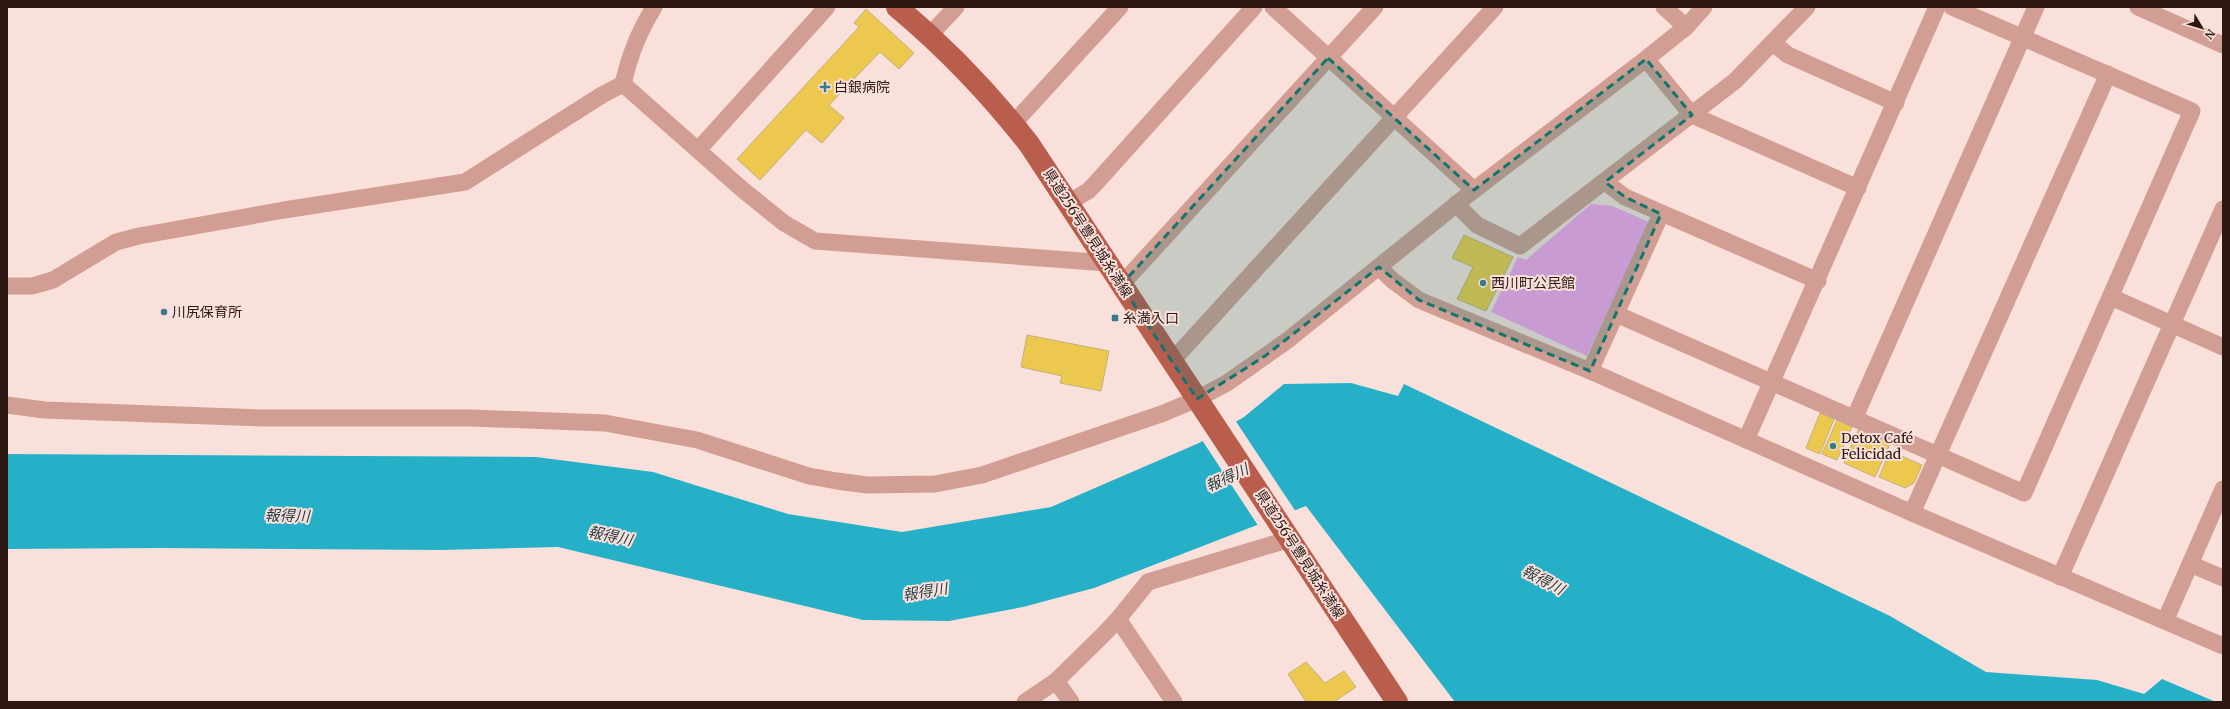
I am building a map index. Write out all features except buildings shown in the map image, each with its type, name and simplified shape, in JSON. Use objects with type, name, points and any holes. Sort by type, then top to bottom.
[{"type":"main road","name":"県道256号豊見城糸満線","points":[[897,7],[930,35],[1013,124],[1040,159],[1121,285],[1286,532],[1397,702]]},
{"type":"street","points":[[7,286],[32,286],[53,280],[116,242],[139,236],[284,210],[465,182],[602,95],[623,84],[629,57],[637,36],[654,7]]},
{"type":"street","points":[[698,150],[827,7]]},
{"type":"street","points":[[930,35],[956,7]]},
{"type":"street","points":[[1013,124],[1120,7]]},
{"type":"street","points":[[1068,203],[1092,187],[1254,7]]},
{"type":"street","points":[[1273,7],[1474,190]]},
{"type":"street","points":[[1121,285],[1375,7]]},
{"type":"street","points":[[1172,360],[1495,7]]},
{"type":"street","points":[[1664,7],[1686,27]]},
{"type":"street","points":[[7,405],[44,410],[255,417],[472,418],[605,423],[697,440],[809,476],[867,485],[935,484],[982,476],[1031,460],[1197,399],[1227,383],[1265,356],[1379,267],[1456,204],[1646,59],[1686,27],[1704,7]]},
{"type":"street","points":[[1456,204],[1477,225],[1520,246],[1735,81],[1807,7]]},
{"type":"street","points":[[1746,440],[1818,281],[1937,7]]},
{"type":"street","points":[[1616,314],[2024,493],[2192,111],[1952,7]]},
{"type":"street","points":[[1854,419],[2036,7]]},
{"type":"street","points":[[2138,7],[2223,45]]},
{"type":"street","points":[[1773,43],[1788,55],[1896,103]]},
{"type":"street","points":[[1646,59],[1692,115],[1858,188]]},
{"type":"street","points":[[1912,514],[2108,74]]},
{"type":"street","points":[[623,84],[784,223],[815,241],[1107,263]]},
{"type":"street","points":[[1605,182],[1625,197],[1661,214],[1818,281]]},
{"type":"street","points":[[2060,577],[2223,209]]},
{"type":"street","points":[[1590,371],[1661,214]]},
{"type":"street","points":[[1379,267],[1392,280],[1419,300],[1590,371],[1912,514],[2223,646]]},
{"type":"street","points":[[2111,297],[2223,347]]},
{"type":"street","points":[[2165,621],[2223,489]]},
{"type":"street","points":[[1025,702],[1056,681],[1118,619],[1148,582],[1286,532]]},
{"type":"street","points":[[2190,564],[2223,578]]},
{"type":"street","points":[[1118,619],[1174,702]]},
{"type":"street","points":[[1056,681],[1071,702]]},
{"type":"highlighted area","points":[[1328,58],[1474,190],[1646,59],[1692,115],[1605,182],[1625,197],[1661,214],[1590,371],[1419,300],[1379,267],[1265,356],[1197,399],[1121,285]]},
{"type":"shaded area","points":[[1591,204],[1612,206],[1649,222],[1587,356],[1491,312],[1518,257],[1526,260]]},
{"type":"water","name":"報得川","points":[[1351,383],[1398,396],[1404,384],[1890,616],[1986,672],[2097,680],[2144,694],[2162,679],[2216,702],[1455,702],[1306,506],[1094,588],[1023,607],[949,621],[863,620],[558,547],[441,550],[161,548],[7,549],[7,454],[536,457],[653,472],[788,514],[902,532],[1051,507],[1199,443],[1244,417],[1284,384]]},
{"type":"pier","points":[[1235,420],[1296,512],[1259,527],[1202,440]]},
{"type":"place","name":"白銀病院","points":[[825,87]]},
{"type":"place","name":"西川町公民館","points":[[1483,283]]},
{"type":"place","name":"川尻保育所","points":[[164,312]]},
{"type":"place","name":"糸満入口","points":[[1115,318]]},
{"type":"place","name":"Detox Café Felicidad","points":[[1833,446]]}]
